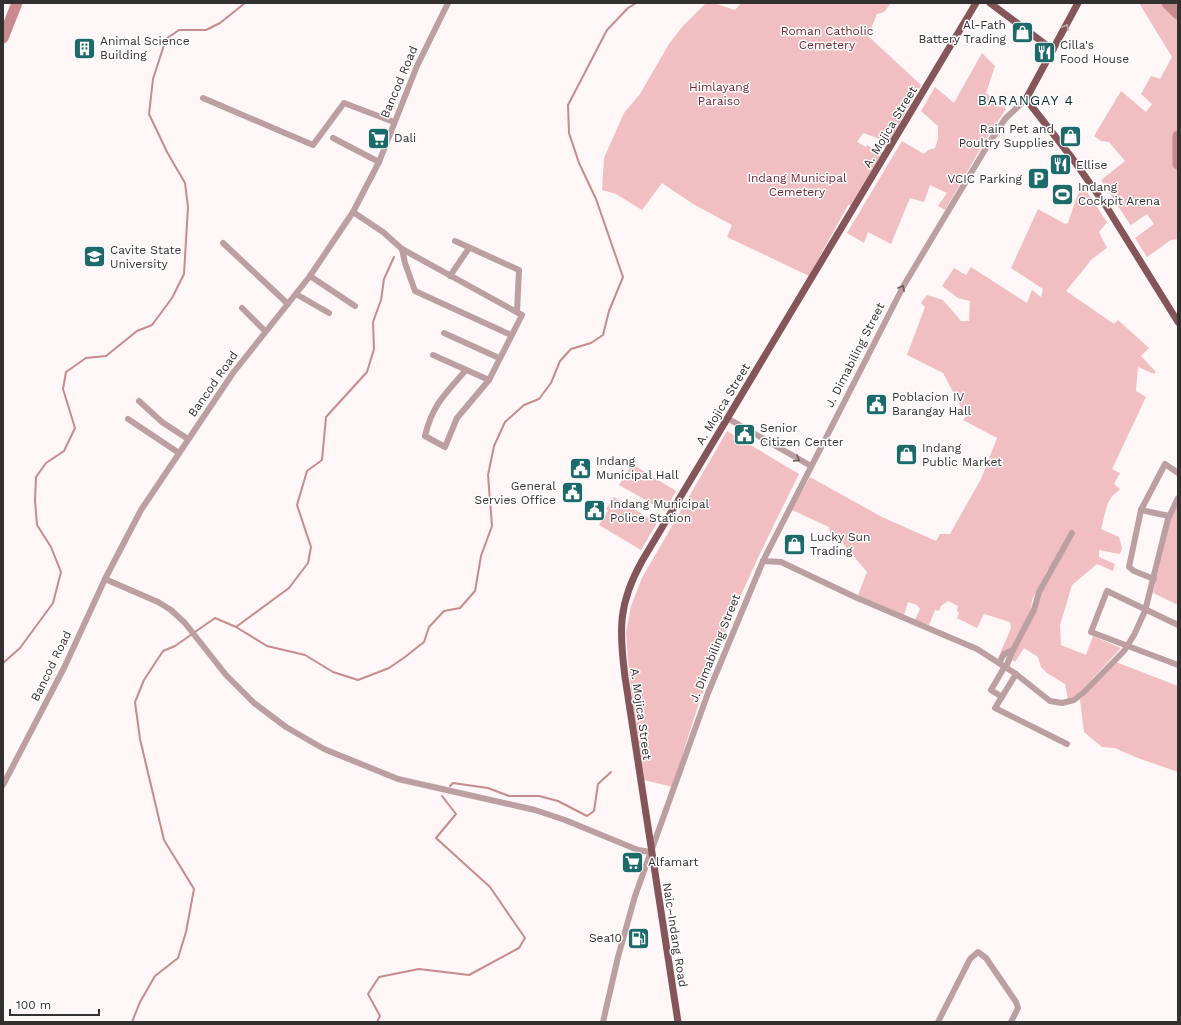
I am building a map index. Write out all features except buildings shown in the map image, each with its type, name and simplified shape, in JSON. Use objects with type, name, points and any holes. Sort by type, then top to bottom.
[{"type":"main road","name":"A. Mojica Street","points":[[651,852],[624,677],[620,638],[622,614],[637,571],[976,3]]},
{"type":"main road","points":[[990,3],[1053,50]]},
{"type":"main road","name":"J. Dimabiling Street","points":[[1026,98],[1078,3]]},
{"type":"main road","points":[[1026,98],[1106,206],[1178,322]]},
{"type":"main road","name":"Naic–Indang Road","points":[[651,852],[678,1022]]},
{"type":"street","name":"Bancod Road","points":[[3,785],[64,668],[104,579],[134,521],[233,373],[310,276],[353,212],[379,162],[417,66],[448,3]]},
{"type":"street","points":[[203,98],[313,145],[344,103],[394,122]]},
{"type":"street","name":"J. Dimabiling Street","points":[[603,1022],[620,950],[635,896],[708,693],[763,561],[904,285],[993,137],[1009,115],[1026,98]]},
{"type":"street","points":[[333,138],[379,162]]},
{"type":"street","points":[[353,212],[380,230],[402,249],[522,315],[489,380],[459,414],[445,447],[425,436],[428,423],[434,407],[466,370]]},
{"type":"street","points":[[454,241],[519,270],[517,312]]},
{"type":"street","points":[[223,243],[288,304]]},
{"type":"street","points":[[450,276],[469,248]]},
{"type":"street","points":[[402,249],[405,263],[415,291],[512,335]]},
{"type":"street","points":[[310,276],[356,306]]},
{"type":"street","points":[[296,294],[329,313]]},
{"type":"street","points":[[242,308],[265,331]]},
{"type":"street","points":[[444,333],[499,358]]},
{"type":"street","points":[[433,355],[489,380]]},
{"type":"street","points":[[139,401],[162,422],[188,439]]},
{"type":"street","points":[[727,418],[811,466]]},
{"type":"street","points":[[128,419],[179,453]]},
{"type":"street","points":[[1154,579],[1134,571],[1129,566],[1142,510],[1165,464],[1178,473]]},
{"type":"street","points":[[763,561],[781,562],[855,597],[977,649],[1016,674],[1050,701],[1062,703],[1081,695],[1127,646],[1146,610],[1169,516],[1178,498]]},
{"type":"street","points":[[1142,510],[1169,516]]},
{"type":"street","points":[[1002,697],[991,690],[1032,613],[1039,592],[1072,533]]},
{"type":"street","points":[[104,579],[162,604],[185,623],[236,685],[266,713],[298,735],[338,756],[414,784],[536,810],[565,820],[638,850],[651,852]]},
{"type":"street","points":[[1178,625],[1107,591],[1091,632],[1178,665]]},
{"type":"street","points":[[1016,674],[1002,697],[994,705],[995,708],[1067,744]]},
{"type":"street","points":[[938,1022],[971,957],[979,952],[986,958],[1016,1002],[1018,1008],[1012,1022]]},
{"type":"green space","points":[[706,3],[714,3],[735,10],[741,3],[891,3],[884,12],[877,14],[868,36],[921,85],[889,142],[863,133],[857,142],[866,147],[867,145],[882,154],[852,206],[848,205],[809,276],[727,237],[732,225],[693,204],[662,183],[642,210],[616,194],[602,190],[604,158],[624,113],[640,94],[669,44],[682,27]]},
{"type":"green space","points":[[1139,3],[1178,3],[1178,239],[1171,240],[1147,257],[1135,238],[1154,224],[1147,214],[1131,225],[1129,223],[1101,180],[1125,161],[1109,142],[1101,141],[1094,136],[1121,91],[1146,112],[1152,104],[1141,94],[1151,76],[1160,79],[1172,57]]},
{"type":"green space","points":[[982,53],[995,66],[986,93],[1006,109],[985,141],[945,210],[938,206],[947,193],[930,185],[924,202],[910,198],[891,244],[868,232],[864,243],[847,233],[902,141],[924,154],[928,150],[935,148],[938,138],[938,126],[921,111],[935,87],[954,103]]},
{"type":"green space","points":[[1083,186],[1107,222],[1099,232],[1107,248],[1092,259],[1066,291],[1114,324],[1118,320],[1149,348],[1141,356],[1156,372],[1154,374],[1138,367],[1136,391],[1146,397],[1112,469],[1120,473],[1114,484],[1120,489],[1109,501],[1101,529],[1119,537],[1122,548],[1120,554],[1099,550],[1099,557],[1115,564],[1113,571],[1097,564],[1072,585],[1060,625],[1061,645],[1086,655],[1093,636],[1121,648],[1077,695],[1068,699],[1065,684],[1047,673],[1041,667],[1038,657],[1024,648],[1015,662],[1012,660],[1037,599],[1053,572],[1048,569],[1032,600],[1031,611],[1009,651],[1009,656],[1003,659],[999,656],[1011,628],[1010,622],[984,614],[977,628],[957,618],[959,613],[957,611],[958,606],[948,601],[941,606],[939,611],[935,610],[929,625],[915,620],[920,609],[917,605],[908,602],[904,615],[858,595],[867,572],[839,539],[830,533],[829,527],[792,510],[810,477],[882,517],[936,541],[940,534],[950,534],[981,479],[997,438],[963,420],[969,413],[961,407],[943,373],[907,355],[925,307],[921,303],[927,295],[943,300],[961,321],[969,321],[970,301],[958,298],[942,286],[954,268],[966,275],[971,267],[1027,303],[1032,290],[1041,297],[1043,289],[1011,268],[1038,209],[1065,224],[1068,223],[1077,197]]},
{"type":"green space","points":[[727,431],[799,474],[762,549],[728,625],[703,691],[673,787],[644,780],[638,756],[626,632],[631,606],[642,578]]},
{"type":"green space","points":[[632,464],[676,491],[665,511],[619,485]]},
{"type":"green space","points":[[614,497],[657,523],[641,550],[599,525],[608,511],[606,509]]},
{"type":"green space","points":[[1178,505],[1178,605],[1153,593],[1171,517]]},
{"type":"green space","points":[[1116,662],[1178,686],[1178,772],[1135,757],[1115,748],[1102,747],[1084,732],[1080,700]]},
{"type":"waterway","points":[[3,38],[17,3]]},
{"type":"waterway","points":[[3,663],[20,648],[53,603],[61,572],[51,547],[37,525],[35,501],[36,477],[46,463],[64,451],[75,428],[63,389],[66,372],[86,358],[106,356],[137,331],[152,325],[172,298],[184,274],[188,207],[185,183],[167,152],[149,114],[153,79],[166,39],[179,30],[206,30],[220,23],[245,3]]},
{"type":"waterway","points":[[132,1022],[140,1002],[155,976],[178,958],[186,932],[194,889],[164,840],[140,739],[135,702],[144,680],[163,651],[175,646],[215,618],[236,627],[267,646],[305,655],[333,672],[358,680],[389,668],[405,657],[424,642],[429,627],[444,611],[460,608],[475,591],[481,556],[492,526],[488,475],[494,446],[505,422],[524,405],[539,399],[551,383],[560,361],[571,349],[591,343],[603,335],[609,311],[623,277],[596,199],[579,163],[569,133],[568,105],[607,30],[628,8],[636,3]]},
{"type":"waterway","points":[[1167,3],[1178,14]]},
{"type":"waterway","points":[[1178,136],[1178,164]]},
{"type":"waterway","points":[[236,627],[289,588],[308,563],[311,547],[297,505],[307,471],[322,460],[326,417],[367,372],[374,349],[373,322],[381,300],[384,279],[394,257]]},
{"type":"waterway","points":[[450,786],[453,783],[488,788],[509,796],[539,796],[558,801],[587,816],[594,811],[598,784],[611,772]]},
{"type":"waterway","points":[[377,1022],[380,1016],[368,994],[379,977],[419,969],[469,975],[519,948],[525,938],[490,887],[436,838],[456,814],[442,796]]},
{"type":"place","name":"Al-Fath Battery Trading","points":[[1022,32]]},
{"type":"place","name":"Animal Science Building","points":[[85,48]]},
{"type":"place","name":"Cilla's Food House","points":[[1045,52]]},
{"type":"place","name":"Rain Pet and Poultry Supplies","points":[[1070,136]]},
{"type":"place","name":"Dali","points":[[378,138]]},
{"type":"place","name":"Ellise","points":[[1060,165]]},
{"type":"place","name":"VCIC Parking","points":[[1038,179]]},
{"type":"place","name":"Indang Cockpit Arena","points":[[1062,194]]},
{"type":"place","name":"Cavite State University","points":[[94,257]]},
{"type":"place","name":"Poblacion IV Barangay Hall","points":[[877,404]]},
{"type":"place","name":"Senior Citizen Center","points":[[744,435]]},
{"type":"place","name":"Indang Public Market","points":[[906,455]]},
{"type":"place","name":"Indang Municipal Hall","points":[[580,468]]},
{"type":"place","name":"General Servies Office","points":[[572,493]]},
{"type":"place","name":"Indang Municipal Police Station","points":[[594,511]]},
{"type":"place","name":"Lucky Sun Trading","points":[[795,544]]},
{"type":"place","name":"Alfamart","points":[[632,862]]},
{"type":"place","name":"Sea10","points":[[638,938]]},
{"type":"district","name":"BARANGAY 4","points":[[1026,100]]},
{"type":"park label","name":"Roman Catholic Cemetery","points":[[827,38]]},
{"type":"park label","name":"Himlayang Paraiso","points":[[719,94]]},
{"type":"park label","name":"Indang Municipal Cemetery","points":[[797,185]]}]
